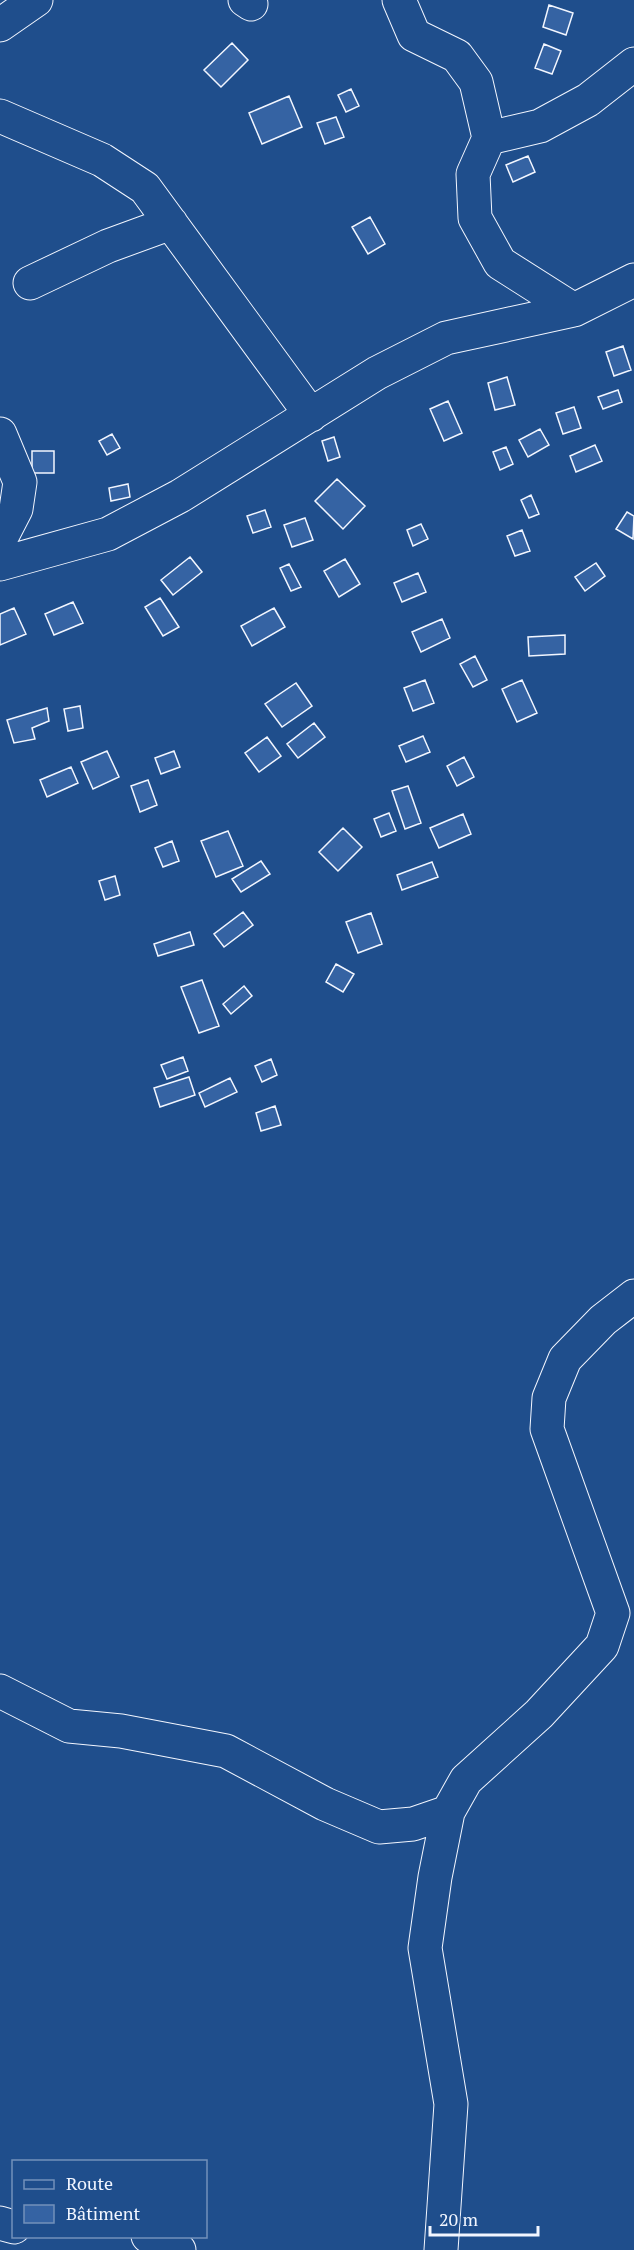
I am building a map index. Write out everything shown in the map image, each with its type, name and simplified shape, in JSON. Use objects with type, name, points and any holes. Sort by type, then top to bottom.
[{"type":"street","points":[[0,25],[36,0]]},
{"type":"street","points":[[399,0],[414,34],[457,56],[476,82],[489,138],[473,174],[475,219],[500,263],[574,310]]},
{"type":"street","points":[[489,138],[540,126],[588,100],[634,64]]},
{"type":"street","points":[[0,116],[102,160],[146,188],[311,415]]},
{"type":"street","points":[[30,283],[108,246],[171,223]]},
{"type":"street","points":[[0,564],[108,534],[180,496],[377,372],[446,338],[574,310],[634,280]]},
{"type":"street","points":[[0,434],[20,482],[16,509],[0,540]]},
{"type":"street","points":[[441,2250],[451,2104],[425,1948],[435,1876],[448,1812],[466,1780],[539,1714],[602,1646],[613,1613],[547,1430],[549,1398],[565,1359],[603,1320],[634,1296]]},
{"type":"street","points":[[0,1691],[69,1726],[121,1731],[226,1751],[325,1804],[379,1827],[413,1824],[448,1812]]},
{"type":"street","points":[[152,2238],[179,2250]]},
{"type":"building","points":[[549,5],[573,13],[566,35],[543,27]]},
{"type":"building","points":[[232,43],[248,60],[221,87],[204,70]]},
{"type":"building","points":[[544,44],[561,51],[552,74],[535,68]]},
{"type":"building","points":[[351,89],[359,106],[346,112],[338,95]]},
{"type":"building","points":[[289,96],[302,127],[262,144],[249,113]]},
{"type":"building","points":[[336,117],[344,137],[325,144],[317,123]]},
{"type":"building","points":[[528,156],[535,172],[513,182],[506,165]]},
{"type":"building","points":[[370,217],[385,244],[368,254],[352,227]]},
{"type":"building","points":[[623,346],[631,370],[614,376],[606,352]]},
{"type":"building","points":[[507,377],[515,405],[495,410],[488,383]]},
{"type":"building","points":[[618,390],[622,402],[603,409],[598,397]]},
{"type":"building","points":[[448,401],[462,433],[444,441],[430,409]]},
{"type":"building","points":[[574,407],[581,428],[563,434],[556,413]]},
{"type":"building","points":[[540,429],[549,445],[528,457],[519,440]]},
{"type":"building","points":[[112,434],[120,448],[107,455],[99,441]]},
{"type":"building","points":[[334,437],[340,457],[328,461],[322,441]]},
{"type":"building","points":[[595,445],[602,461],[576,472],[570,456]]},
{"type":"building","points":[[506,447],[513,464],[500,470],[493,452]]},
{"type":"building","points":[[32,451],[54,451],[54,473],[32,473]]},
{"type":"building","points":[[337,479],[365,506],[343,529],[315,501]]},
{"type":"building","points":[[128,484],[130,497],[111,501],[109,488]]},
{"type":"building","points":[[531,495],[539,514],[529,518],[521,500]]},
{"type":"building","points":[[265,510],[271,527],[253,533],[247,516]]},
{"type":"building","points":[[627,512],[634,516],[633,539],[616,529]]},
{"type":"building","points":[[305,518],[313,540],[292,547],[284,525]]},
{"type":"building","points":[[421,524],[428,539],[413,546],[407,530]]},
{"type":"building","points":[[522,530],[530,551],[515,556],[507,536]]},
{"type":"building","points":[[190,557],[202,572],[173,595],[161,580]]},
{"type":"building","points":[[345,559],[360,584],[339,597],[324,571]]},
{"type":"building","points":[[596,563],[605,576],[585,591],[575,577]]},
{"type":"building","points":[[289,564],[301,587],[291,591],[280,568]]},
{"type":"building","points":[[418,573],[426,592],[402,602],[394,583]]},
{"type":"building","points":[[160,598],[179,627],[163,636],[145,607]]},
{"type":"building","points":[[73,602],[83,623],[54,635],[45,614]]},
{"type":"building","points":[[14,608],[26,634],[0,645],[0,614]]},
{"type":"building","points":[[274,608],[285,627],[252,646],[241,626]]},
{"type":"building","points":[[442,619],[450,638],[421,652],[412,632]]},
{"type":"building","points":[[565,635],[565,654],[529,656],[528,637]]},
{"type":"building","points":[[475,656],[487,680],[473,687],[460,664]]},
{"type":"building","points":[[425,680],[434,703],[413,711],[404,688]]},
{"type":"building","points":[[522,680],[537,713],[517,722],[502,689]]},
{"type":"building","points":[[296,683],[312,706],[282,727],[265,704]]},
{"type":"building","points":[[80,706],[83,728],[68,731],[64,709]]},
{"type":"building","points":[[47,708],[49,721],[32,728],[35,739],[14,743],[7,720]]},
{"type":"building","points":[[314,723],[325,737],[298,758],[287,744]]},
{"type":"building","points":[[423,736],[430,752],[406,762],[399,746]]},
{"type":"building","points":[[267,737],[281,756],[259,772],[245,753]]},
{"type":"building","points":[[107,751],[119,777],[93,789],[81,762]]},
{"type":"building","points":[[174,751],[180,767],[161,774],[155,758]]},
{"type":"building","points":[[464,757],[474,777],[457,786],[447,766]]},
{"type":"building","points":[[71,767],[78,783],[47,797],[40,780]]},
{"type":"building","points":[[148,780],[157,805],[140,812],[131,786]]},
{"type":"building","points":[[408,786],[421,823],[405,829],[392,791]]},
{"type":"building","points":[[389,813],[396,831],[381,837],[374,819]]},
{"type":"building","points":[[463,814],[471,834],[439,848],[430,828]]},
{"type":"building","points":[[343,828],[362,847],[338,871],[319,852]]},
{"type":"building","points":[[228,831],[243,866],[216,877],[201,841]]},
{"type":"building","points":[[172,841],[179,861],[163,867],[155,848]]},
{"type":"building","points":[[261,861],[270,874],[241,892],[232,879]]},
{"type":"building","points":[[432,862],[438,877],[402,890],[397,875]]},
{"type":"building","points":[[115,876],[120,895],[105,900],[99,881]]},
{"type":"building","points":[[243,912],[253,925],[224,947],[214,934]]},
{"type":"building","points":[[371,913],[382,944],[358,953],[346,922]]},
{"type":"building","points":[[190,932],[194,945],[158,956],[154,944]]},
{"type":"building","points":[[336,964],[354,974],[343,992],[326,982]]},
{"type":"building","points":[[202,980],[219,1026],[199,1033],[181,987]]},
{"type":"building","points":[[244,986],[252,996],[231,1014],[223,1004]]},
{"type":"building","points":[[183,1057],[188,1071],[167,1079],[161,1065]]},
{"type":"building","points":[[271,1059],[277,1075],[262,1082],[255,1066]]},
{"type":"building","points":[[189,1077],[195,1095],[160,1107],[154,1088]]},
{"type":"building","points":[[230,1078],[237,1092],[205,1107],[199,1093]]},
{"type":"building","points":[[275,1106],[281,1125],[261,1131],[256,1113]]}]
